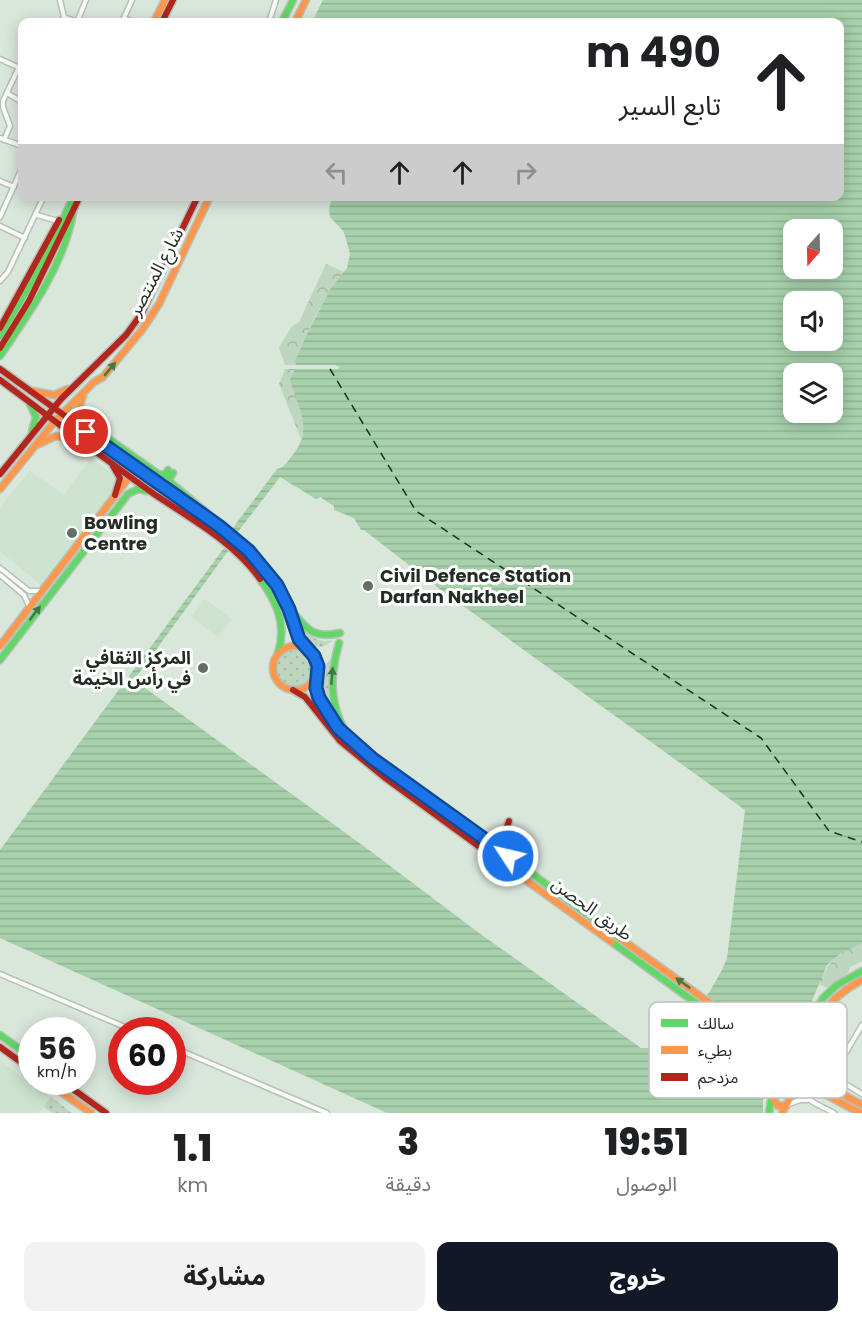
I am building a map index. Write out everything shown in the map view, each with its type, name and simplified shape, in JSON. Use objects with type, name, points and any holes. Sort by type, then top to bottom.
[{"type":"main road","points":[[156,18],[165,0]]},
{"type":"main road","points":[[164,18],[172,0]]},
{"type":"main road","points":[[284,18],[293,0]]},
{"type":"main road","points":[[297,18],[306,0]]},
{"type":"main road","points":[[0,327],[71,201]]},
{"type":"main road","points":[[0,336],[41,266],[72,201]]},
{"type":"main road","points":[[8,375],[3,367],[1,352],[29,301],[78,201]]},
{"type":"main road","points":[[0,474],[54,408],[126,335],[142,313],[196,201]]},
{"type":"main road","name":"شارع المنتصر","points":[[0,489],[62,413],[103,376],[151,318],[181,261],[208,201]]},
{"type":"main road","points":[[151,318],[146,315],[152,295]]},
{"type":"main road","points":[[0,369],[219,526],[260,562],[277,585],[289,609],[299,639],[316,661],[316,676],[307,687],[293,690],[282,686],[273,673],[283,634],[283,625],[267,588],[245,562],[230,548],[0,380]]},
{"type":"main road","points":[[28,389],[54,395],[64,392],[85,375]]},
{"type":"main road","points":[[94,382],[81,398],[78,408],[79,419],[88,433],[106,437],[161,475],[170,472],[170,481],[203,507],[219,526]]},
{"type":"main road","points":[[28,401],[36,417],[31,436]]},
{"type":"main road","points":[[34,447],[60,434],[85,442]]},
{"type":"main road","points":[[104,457],[116,469],[120,478],[115,495]]},
{"type":"main road","points":[[0,646],[130,476],[138,473],[173,497],[187,503]]},
{"type":"main road","points":[[0,660],[128,494],[141,488],[155,494]]},
{"type":"main road","points":[[69,569],[78,553],[76,550],[71,553]]},
{"type":"main road","points":[[289,609],[312,633],[318,636],[325,637],[340,633]]},
{"type":"main road","points":[[339,643],[332,671],[332,698],[340,723],[356,745]]},
{"type":"main road","points":[[278,653],[291,646],[308,649]]},
{"type":"main road","name":"طريق الحصن","points":[[316,676],[316,688],[325,709],[338,728],[356,745],[708,1002]]},
{"type":"main road","name":"طريق الحصن","points":[[293,690],[305,697],[340,741],[384,777],[694,1002]]},
{"type":"main road","points":[[508,856],[506,830],[509,821]]},
{"type":"main road","points":[[821,1002],[837,985],[862,970]]},
{"type":"main road","points":[[830,1002],[862,980]]},
{"type":"main road","points":[[0,1035],[18,1048]]},
{"type":"main road","points":[[0,1047],[18,1060]]},
{"type":"main road","points":[[65,1095],[91,1113]]},
{"type":"main road","points":[[81,1095],[106,1113]]},
{"type":"main road","name":"طريق الحصن","points":[[847,1096],[862,1104]]},
{"type":"main road","points":[[769,1113],[771,1098]]},
{"type":"main road","points":[[772,1098],[775,1105],[781,1107],[786,1105]]},
{"type":"main road","points":[[782,1113],[790,1098]]},
{"type":"main road","name":"طريق الحصن","points":[[830,1098],[860,1113]]},
{"type":"street","points":[[60,0],[64,17]]},
{"type":"street","points":[[79,18],[86,0]]},
{"type":"street","points":[[124,18],[132,0]]},
{"type":"street","points":[[270,18],[276,0]]},
{"type":"street","points":[[0,59],[18,67]]},
{"type":"street","points":[[18,73],[2,101],[10,126],[2,139],[18,145]]},
{"type":"street","points":[[7,93],[18,100]]},
{"type":"street","points":[[0,217],[18,178]]},
{"type":"street","points":[[0,181],[14,187]]},
{"type":"street","points":[[0,281],[8,272],[42,201]]},
{"type":"street","points":[[37,214],[59,221]]},
{"type":"street","points":[[0,226],[25,238]]},
{"type":"street","points":[[0,568],[29,591],[42,591]]},
{"type":"street","points":[[0,575],[24,594],[29,608]]},
{"type":"street","points":[[24,594],[28,595],[29,591]]},
{"type":"street","points":[[0,974],[108,1020]]},
{"type":"street","points":[[847,1051],[862,1026]]},
{"type":"street","points":[[186,1053],[327,1113]]},
{"type":"street","points":[[847,1085],[862,1094]]},
{"type":"street","points":[[786,1105],[808,1100],[834,1113]]},
{"type":"street","points":[[844,1106],[854,1113]]},
{"type":"shaded area","points":[[323,0],[862,0],[862,943],[840,954],[827,965],[811,1002],[702,1002],[727,958],[745,810],[437,587],[364,530],[361,530],[354,518],[334,510],[334,506],[320,497],[316,499],[280,477],[237,533],[232,529],[277,469],[284,466],[291,457],[302,437],[302,419],[290,380],[295,369],[338,369],[335,365],[296,365],[295,361],[331,288],[347,268],[350,254],[344,232],[330,217],[331,201],[844,201],[844,18],[314,18]]},
{"type":"shaded area","points":[[91,458],[121,480],[42,586],[0,551],[0,507],[30,471],[64,495]]},
{"type":"shaded area","points":[[224,548],[228,551],[134,680],[369,850],[479,933],[641,1048],[649,1048],[649,1098],[763,1098],[763,1113],[387,1113],[186,1022],[186,1017],[175,1017],[0,938],[0,850]]},
{"type":"shaded area","points":[[205,599],[232,619],[218,637],[191,617]]},
{"type":"shaded area","points":[[0,1061],[18,1074],[18,1095],[48,1095],[51,1097],[39,1113],[0,1113]]},
{"type":"green space","points":[[326,264],[344,272],[329,293],[305,338],[295,361],[296,365],[285,365],[279,348],[291,327],[299,322]]},
{"type":"green space","points":[[285,369],[295,369],[293,384],[303,418],[301,439],[279,384]]},
{"type":"green space","points":[[299,625],[314,638],[322,641],[331,640],[331,642],[322,647],[311,646],[302,637]]},
{"type":"green space","points":[[295,650],[307,656],[313,668],[307,680],[295,686],[283,680],[277,668],[283,656]]},
{"type":"green space","points":[[331,658],[328,689],[336,719],[320,689],[322,675]]},
{"type":"green space","points":[[862,943],[862,961],[850,967],[832,990],[819,984],[835,958]]},
{"type":"green space","points":[[51,1097],[72,1113],[52,1113],[44,1107]]},
{"type":"pier","points":[[293,365],[340,367],[338,369],[291,369]]},
{"type":"ferry route","points":[[330,369],[416,511],[761,738],[829,831],[862,842]]},
{"type":"traffic: fast","points":[[284,18],[293,0]]},
{"type":"traffic: fast","points":[[0,336],[41,266],[72,201]]},
{"type":"traffic: fast","points":[[0,356],[54,270],[73,213]]},
{"type":"traffic: fast","points":[[30,404],[36,417],[32,431]]},
{"type":"traffic: fast","points":[[94,435],[106,437],[158,474],[165,475],[168,470]]},
{"type":"traffic: fast","points":[[173,473],[169,479],[171,483],[213,518]]},
{"type":"traffic: fast","points":[[0,660],[128,494],[138,489],[148,491]]},
{"type":"traffic: fast","points":[[260,579],[279,614],[281,643],[278,653]]},
{"type":"traffic: fast","points":[[292,611],[307,628],[317,634],[340,633]]},
{"type":"traffic: fast","points":[[339,643],[334,666],[333,688],[336,710],[345,731]]},
{"type":"traffic: fast","points":[[316,676],[324,706],[341,730],[356,745],[621,939]]},
{"type":"traffic: fast","points":[[616,945],[694,1002]]},
{"type":"traffic: fast","points":[[821,1002],[837,985],[862,971]]},
{"type":"traffic: fast","points":[[0,1035],[18,1048]]},
{"type":"traffic: fast","points":[[769,1113],[771,1098]]},
{"type":"traffic: slow","points":[[156,18],[165,0]]},
{"type":"traffic: slow","points":[[297,18],[306,0]]},
{"type":"traffic: slow","points":[[0,489],[55,421],[94,382],[103,377],[142,330],[159,304],[208,201]]},
{"type":"traffic: slow","points":[[33,391],[54,395],[68,389]]},
{"type":"traffic: slow","points":[[83,396],[78,410],[84,429]]},
{"type":"traffic: slow","points":[[39,444],[56,436],[74,438]]},
{"type":"traffic: slow","points":[[0,646],[130,476]]},
{"type":"traffic: slow","points":[[233,537],[258,560],[272,577],[308,649]]},
{"type":"traffic: slow","points":[[295,646],[304,647],[311,652],[316,659],[317,668],[316,677],[311,684],[304,689],[295,690],[286,689],[279,684],[274,677],[273,668],[274,659],[279,652],[286,647],[295,646]]},
{"type":"traffic: slow","points":[[484,850],[616,945]]},
{"type":"traffic: slow","points":[[621,939],[708,1002]]},
{"type":"traffic: slow","points":[[832,1002],[862,980]]},
{"type":"traffic: slow","points":[[65,1095],[91,1113]]},
{"type":"traffic: slow","points":[[847,1097],[862,1105]]},
{"type":"traffic: slow","points":[[773,1098],[778,1106],[786,1105]]},
{"type":"traffic: slow","points":[[782,1113],[790,1098]]},
{"type":"traffic: slow","points":[[832,1098],[860,1113]]},
{"type":"traffic: jam","points":[[164,18],[173,0]]},
{"type":"traffic: jam","points":[[0,348],[29,301],[78,201]]},
{"type":"traffic: jam","points":[[0,474],[61,399],[126,335],[142,313],[196,201]]},
{"type":"traffic: jam","points":[[0,328],[59,220]]},
{"type":"traffic: jam","points":[[0,369],[233,537]]},
{"type":"traffic: jam","points":[[0,380],[154,494],[225,542],[260,579]]},
{"type":"traffic: jam","points":[[113,466],[120,478],[115,495]]},
{"type":"traffic: jam","points":[[293,690],[305,697],[340,741],[384,777],[484,850]]},
{"type":"traffic: jam","points":[[508,856],[506,830],[509,821]]},
{"type":"traffic: jam","points":[[0,1047],[18,1060]]},
{"type":"traffic: jam","points":[[81,1095],[106,1113]]},
{"type":"place","name":"Bowling Centre","points":[[72,533]]},
{"type":"place","name":"Civil Defence Station Darfan Nakheel","points":[[368,586]]},
{"type":"place","name":"المركز الثقافي في رأس الخيمة","points":[[203,668]]},
{"type":"route","points":[[86,432],[219,526],[260,562],[283,595],[299,639],[314,656],[318,666],[316,688],[319,698],[338,728],[373,759],[508,856]]}]
